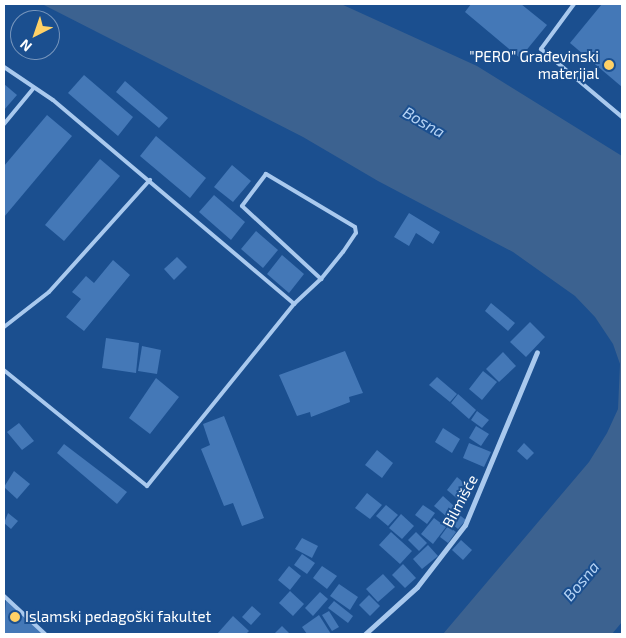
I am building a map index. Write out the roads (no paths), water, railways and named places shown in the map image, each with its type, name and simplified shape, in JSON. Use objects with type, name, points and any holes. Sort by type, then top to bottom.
[{"type":"street","name":"Bilmišće","points":[[365,634],[418,588],[465,525],[537,352]]},
{"type":"lane","points":[[574,4],[541,50],[622,117]]},
{"type":"lane","points":[[4,67],[33,88],[54,100],[294,304]]},
{"type":"lane","points":[[4,124],[33,88]]},
{"type":"lane","points":[[4,370],[147,486],[294,304],[321,279],[356,233],[355,227],[266,174],[242,206],[321,279]]},
{"type":"lane","points":[[4,327],[49,292],[150,180]]},
{"type":"lane","points":[[5,598],[45,634]]},
{"type":"water","name":"Bosna","points":[[42,4],[341,4],[477,66],[622,156],[622,622],[612,634],[443,634],[589,462],[607,433],[618,409],[620,364],[613,344],[595,317],[575,296],[513,252],[378,181],[303,137],[60,13],[60,10],[54,10]]},
{"type":"place","name":"\"PERO\" Građevinski materijal","points":[[609,65]]},
{"type":"place","name":"Islamski pedagoški fakultet","points":[[15,617]]}]
